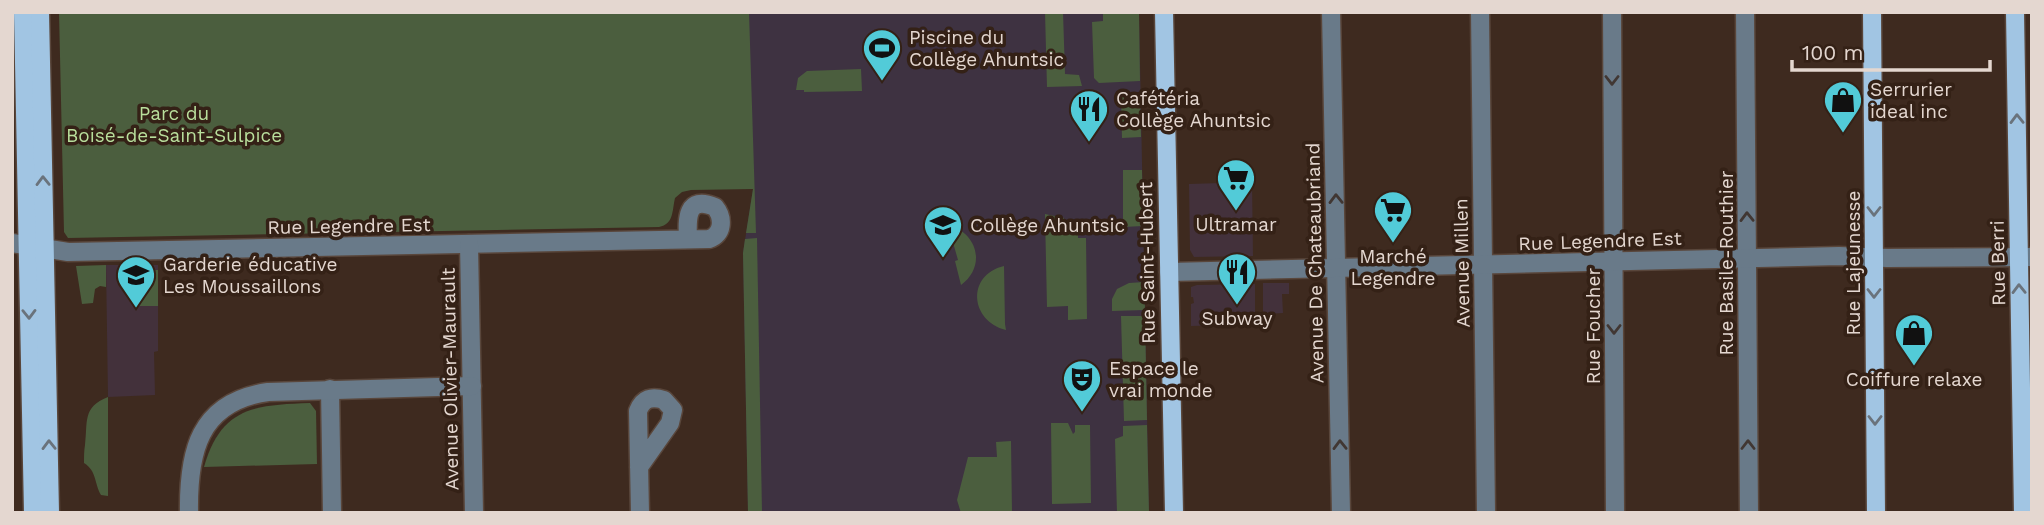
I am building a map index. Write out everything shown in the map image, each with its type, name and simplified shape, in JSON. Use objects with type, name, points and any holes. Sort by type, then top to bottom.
[{"type":"main road","points":[[23,12],[33,513]]},
{"type":"main road","points":[[40,12],[28,246],[50,513]]},
{"type":"main road","name":"Rue Saint-Hubert","points":[[1164,12],[1174,513]]},
{"type":"main road","name":"Rue Lajeunesse","points":[[1872,12],[1876,513]]},
{"type":"main road","name":"Rue Berri","points":[[2015,12],[2025,257],[2023,513]]},
{"type":"street","name":"Avenue De Chateaubriand","points":[[1331,12],[1341,513]]},
{"type":"street","name":"Avenue Millen","points":[[1480,12],[1486,513]]},
{"type":"street","name":"Rue Foucher","points":[[1612,12],[1615,513]]},
{"type":"street","name":"Rue Basile-Routhier","points":[[1745,12],[1749,513]]},
{"type":"street","name":"Rue Legendre Est","points":[[28,246],[68,252],[688,239]]},
{"type":"street","name":"Avenue Olivier-Maurault","points":[[469,244],[474,513]]},
{"type":"street","name":"Rue Legendre Est","points":[[1169,272],[1839,256],[2025,257]]},
{"type":"street","points":[[190,513],[190,468],[194,452],[205,428],[220,412],[240,399],[262,392],[472,386]]},
{"type":"street","points":[[330,389],[332,513]]},
{"type":"street","points":[[639,467],[640,513]]},
{"type":"shaded area","name":"Collège Ahuntsic","points":[[748,12],[1139,12],[1149,513],[748,513],[743,253],[753,189]]},
{"type":"shaded area","points":[[1252,182],[1253,256],[1194,257],[1190,250],[1189,184]]},
{"type":"shaded area","points":[[106,265],[158,265],[155,395],[108,397]]},
{"type":"shaded area","points":[[1263,283],[1289,283],[1289,294],[1282,294],[1283,313],[1263,314]]},
{"type":"shaded area","points":[[1255,284],[1255,324],[1191,326],[1191,304],[1194,303],[1191,287]]},
{"type":"green space","name":"Parc du Boisé-de-Saint-Sulpice","points":[[59,12],[749,12],[756,233],[746,233],[753,189],[682,192],[675,198],[670,220],[659,227],[68,238],[64,232]]},
{"type":"green space","points":[[1045,12],[1063,12],[1065,74],[1079,75],[1082,86],[1047,87]]},
{"type":"green space","points":[[1103,12],[1139,12],[1140,81],[1099,83],[1094,78],[1092,22],[1103,21]]},
{"type":"green space","points":[[861,69],[862,91],[796,90],[798,78],[807,71]]},
{"type":"green space","points":[[1121,96],[1140,96],[1141,137],[1122,138]]},
{"type":"green space","points":[[1123,170],[1142,170],[1143,226],[1123,227]]},
{"type":"green space","points":[[1045,214],[1064,218],[1064,221],[1078,221],[1078,238],[1086,238],[1087,319],[1068,320],[1068,306],[1047,307]]},
{"type":"green space","points":[[948,225],[966,235],[975,250],[974,269],[961,285],[955,261],[958,260]]},
{"type":"green space","points":[[757,238],[762,513],[748,513],[743,253],[745,239]]},
{"type":"green space","points":[[106,265],[106,287],[95,289],[93,303],[82,304],[76,266]]},
{"type":"green space","points":[[1004,266],[1006,330],[985,317],[977,298],[983,279]]},
{"type":"green space","points":[[137,270],[158,270],[158,306],[138,306]]},
{"type":"green space","points":[[1144,282],[1145,310],[1112,311],[1112,299],[1117,289],[1129,283]]},
{"type":"green space","points":[[1121,316],[1145,316],[1147,420],[1124,421]]},
{"type":"green space","points":[[108,397],[108,496],[101,495],[93,473],[84,463],[84,451],[90,411],[94,405]]},
{"type":"green space","points":[[310,403],[316,411],[317,464],[204,467],[220,432],[243,413],[273,405]]},
{"type":"green space","points":[[1051,423],[1068,423],[1073,434],[1075,425],[1090,425],[1091,503],[1052,504]]},
{"type":"green space","points":[[1147,425],[1149,513],[1117,513],[1115,439],[1123,436],[1123,426]]},
{"type":"green space","points":[[1011,441],[1012,513],[961,513],[957,500],[968,457],[997,457],[996,442]]},
{"type":"place","name":"Piscine du Collège Ahuntsic","points":[[882,82]]},
{"type":"place","name":"Serrurier ideal inc","points":[[1843,134]]},
{"type":"place","name":"Cafétéria Collège Ahuntsic","points":[[1089,143]]},
{"type":"place","name":"Ultramar","points":[[1236,212]]},
{"type":"place","name":"Marché Legendre","points":[[1393,244]]},
{"type":"place","name":"Collège Ahuntsic","points":[[943,259]]},
{"type":"place","name":"Subway","points":[[1237,306]]},
{"type":"place","name":"Garderie éducative Les Moussaillons","points":[[136,309]]},
{"type":"place","name":"Coiffure relaxe","points":[[1914,367]]},
{"type":"place","name":"Espace le vrai monde","points":[[1082,413]]}]
